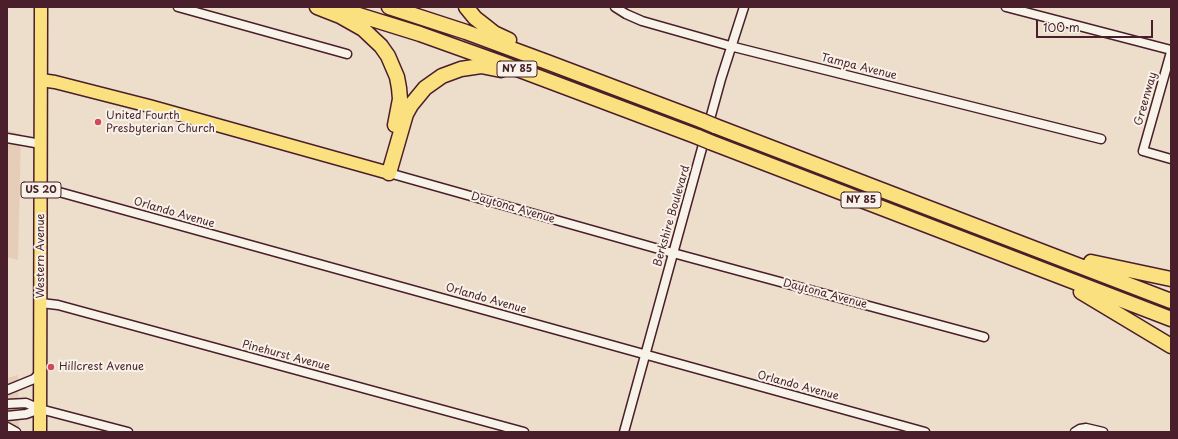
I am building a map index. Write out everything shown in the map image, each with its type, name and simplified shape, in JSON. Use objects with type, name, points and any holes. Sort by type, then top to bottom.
[{"type":"highway","points":[[317,7],[340,16],[363,29],[381,46],[394,67],[400,99],[385,172]]},
{"type":"highway","name":"NY 85","points":[[332,7],[454,46],[582,93],[1171,319]]},
{"type":"highway","name":"NY 85","points":[[389,7],[466,32],[587,77],[1171,300]]},
{"type":"highway","points":[[466,7],[475,18],[494,32],[587,77]]},
{"type":"highway","points":[[385,172],[411,105],[425,88],[451,72],[471,67],[491,67],[582,93]]},
{"type":"highway","points":[[1000,235],[1105,265],[1171,279]]},
{"type":"highway","points":[[1011,257],[1085,294],[1171,346]]},
{"type":"main road","name":"Western Avenue","points":[[40,432],[41,7]]},
{"type":"main road","name":"Daytona Avenue","points":[[41,80],[55,82],[149,106],[385,172]]},
{"type":"street","points":[[178,7],[347,54]]},
{"type":"street","name":"Tampa Avenue","points":[[615,7],[642,21],[730,46],[1100,140]]},
{"type":"street","name":"Berkshire Boulevard","points":[[624,432],[730,46],[744,7]]},
{"type":"street","points":[[1006,7],[1171,51]]},
{"type":"street","name":"Greenway","points":[[1171,51],[1143,151],[1171,159]]},
{"type":"street","points":[[7,138],[41,144]]},
{"type":"street","name":"Daytona Avenue","points":[[385,172],[673,253],[984,337]]},
{"type":"street","name":"Orlando Avenue","points":[[41,187],[925,432]]},
{"type":"street","name":"Pinehurst Avenue","points":[[41,303],[58,305],[524,432]]},
{"type":"street","points":[[7,390],[34,379],[40,373]]},
{"type":"street","points":[[7,404],[26,402],[40,409],[128,432]]},
{"type":"street","points":[[7,416],[26,414],[40,409]]},
{"type":"street","points":[[7,427],[16,432]]},
{"type":"street","points":[[1075,432],[1086,428],[1103,432]]},
{"type":"shaded area","points":[[7,130],[21,134],[18,260],[7,257]]},
{"type":"shaded area","points":[[18,375],[19,432],[7,432],[7,378]]},
{"type":"place","name":"United Fourth Presbyterian Church","points":[[98,122]]},
{"type":"place","name":"Hillcrest Avenue","points":[[51,367]]}]
